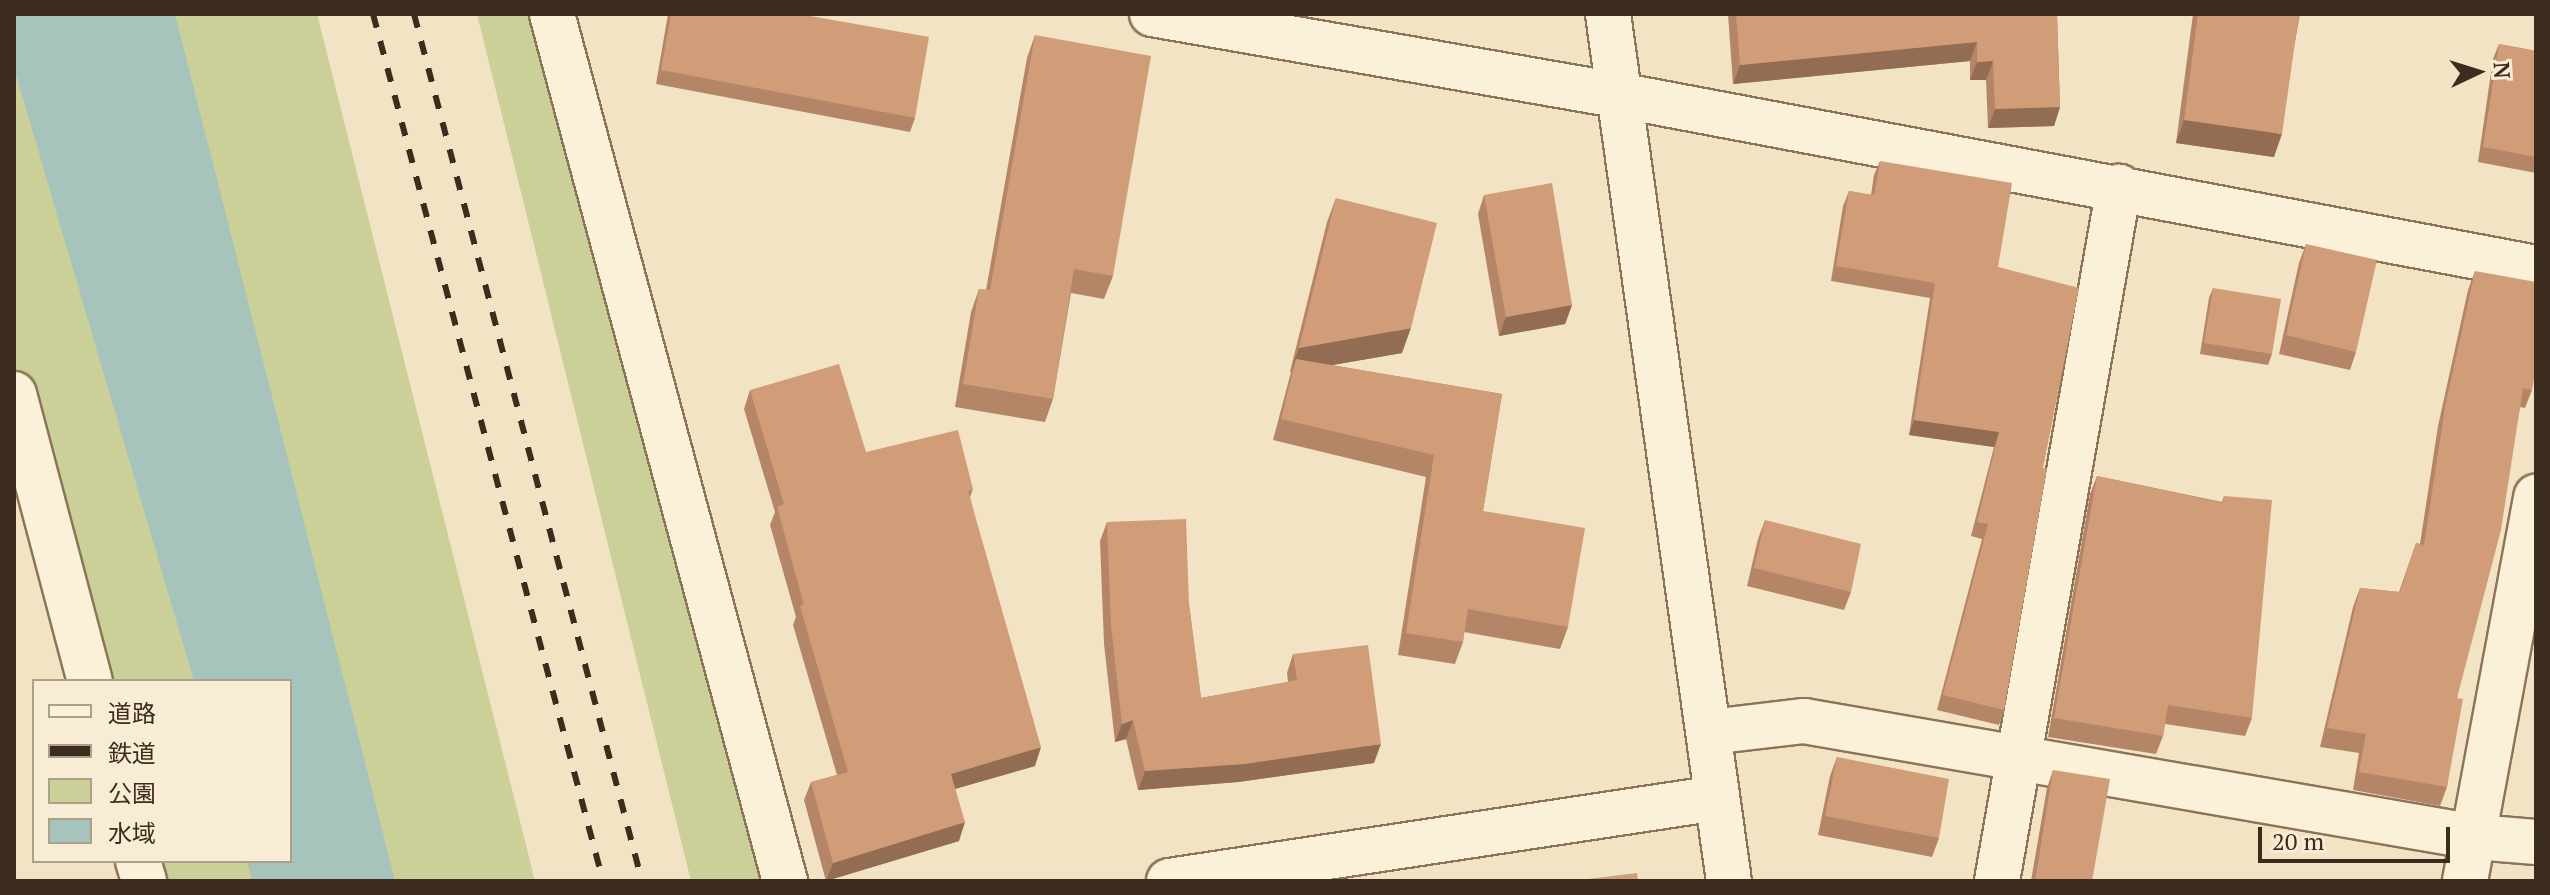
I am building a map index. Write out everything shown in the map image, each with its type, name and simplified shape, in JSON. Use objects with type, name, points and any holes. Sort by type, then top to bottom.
[{"type":"street","points":[[552,14],[785,881]]},
{"type":"street","points":[[1152,14],[1618,95],[2536,268]]},
{"type":"street","points":[[1608,14],[1729,881]]},
{"type":"street","points":[[1997,881],[2119,187]]},
{"type":"street","points":[[14,394],[89,679]]},
{"type":"street","points":[[2465,881],[2536,497]]},
{"type":"street","points":[[1710,732],[1804,721],[2019,761],[2475,837],[2536,842]]},
{"type":"street","points":[[1169,881],[1717,798]]},
{"type":"green space","points":[[14,14],[317,14],[535,881],[143,881],[138,863],[292,863],[292,679],[89,679],[14,394]]},
{"type":"green space","points":[[477,14],[550,14],[764,881],[691,881]]},
{"type":"water","points":[[14,14],[175,14],[395,881],[252,881],[248,863],[292,863],[292,679],[193,679],[14,68]]},
{"type":"building","points":[[671,14],[799,14],[929,37],[915,118],[661,70]]},
{"type":"building","points":[[1736,14],[2057,14],[2060,107],[1995,109],[1993,61],[1977,62],[1977,42],[1740,65]]},
{"type":"building","points":[[2198,14],[2299,14],[2282,134],[2184,120]]},
{"type":"building","points":[[1035,35],[1151,56],[1113,276],[1074,269],[1053,399],[963,384],[979,289],[990,290]]},
{"type":"building","points":[[2499,44],[2536,51],[2536,157],[2483,147]]},
{"type":"building","points":[[1880,161],[2012,183],[1998,267],[2079,288],[2043,468],[2047,469],[2004,710],[1943,695],[1988,524],[1977,522],[1999,432],[1914,420],[1935,283],[1836,266],[1849,191],[1874,195]]},
{"type":"building","points":[[1552,183],[1572,305],[1506,317],[1484,195]]},
{"type":"building","points":[[1336,198],[1437,223],[1411,328],[1299,348]]},
{"type":"building","points":[[2306,244],[2377,260],[2356,352],[2286,335]]},
{"type":"building","points":[[2475,271],[2536,282],[2536,368],[2532,390],[2523,388],[2501,530],[2457,698],[2463,699],[2447,787],[2359,772],[2366,734],[2327,728],[2360,588],[2400,592],[2416,543],[2424,545],[2445,407]]},
{"type":"building","points":[[2213,288],[2281,299],[2272,354],[2204,343]]},
{"type":"building","points":[[1296,359],[1502,394],[1483,511],[1585,528],[1568,627],[1468,609],[1463,642],[1406,633],[1434,455],[1281,419]]},
{"type":"building","points":[[839,364],[866,452],[958,430],[973,489],[968,491],[1041,747],[951,774],[965,822],[833,863],[811,782],[848,772],[800,606],[804,605],[777,507],[784,504],[750,390]]},
{"type":"building","points":[[2097,476],[2223,503],[2224,496],[2272,500],[2252,718],[2168,705],[2163,736],[2054,718]]},
{"type":"building","points":[[1186,519],[1189,604],[1201,698],[1297,680],[1293,654],[1368,645],[1381,744],[1245,764],[1145,771],[1133,720],[1122,724],[1111,625],[1107,522]]},
{"type":"building","points":[[1765,520],[1861,544],[1851,592],[1754,568]]},
{"type":"building","points":[[1837,757],[1949,779],[1939,838],[1825,816]]},
{"type":"building","points":[[2053,770],[2110,779],[2092,881],[2035,881]]},
{"type":"building","points":[[1637,873],[1638,881],[1580,881],[1580,880]]},
{"type":"railway","points":[[373,14],[603,881]]},
{"type":"railway","points":[[414,14],[642,881]]}]
